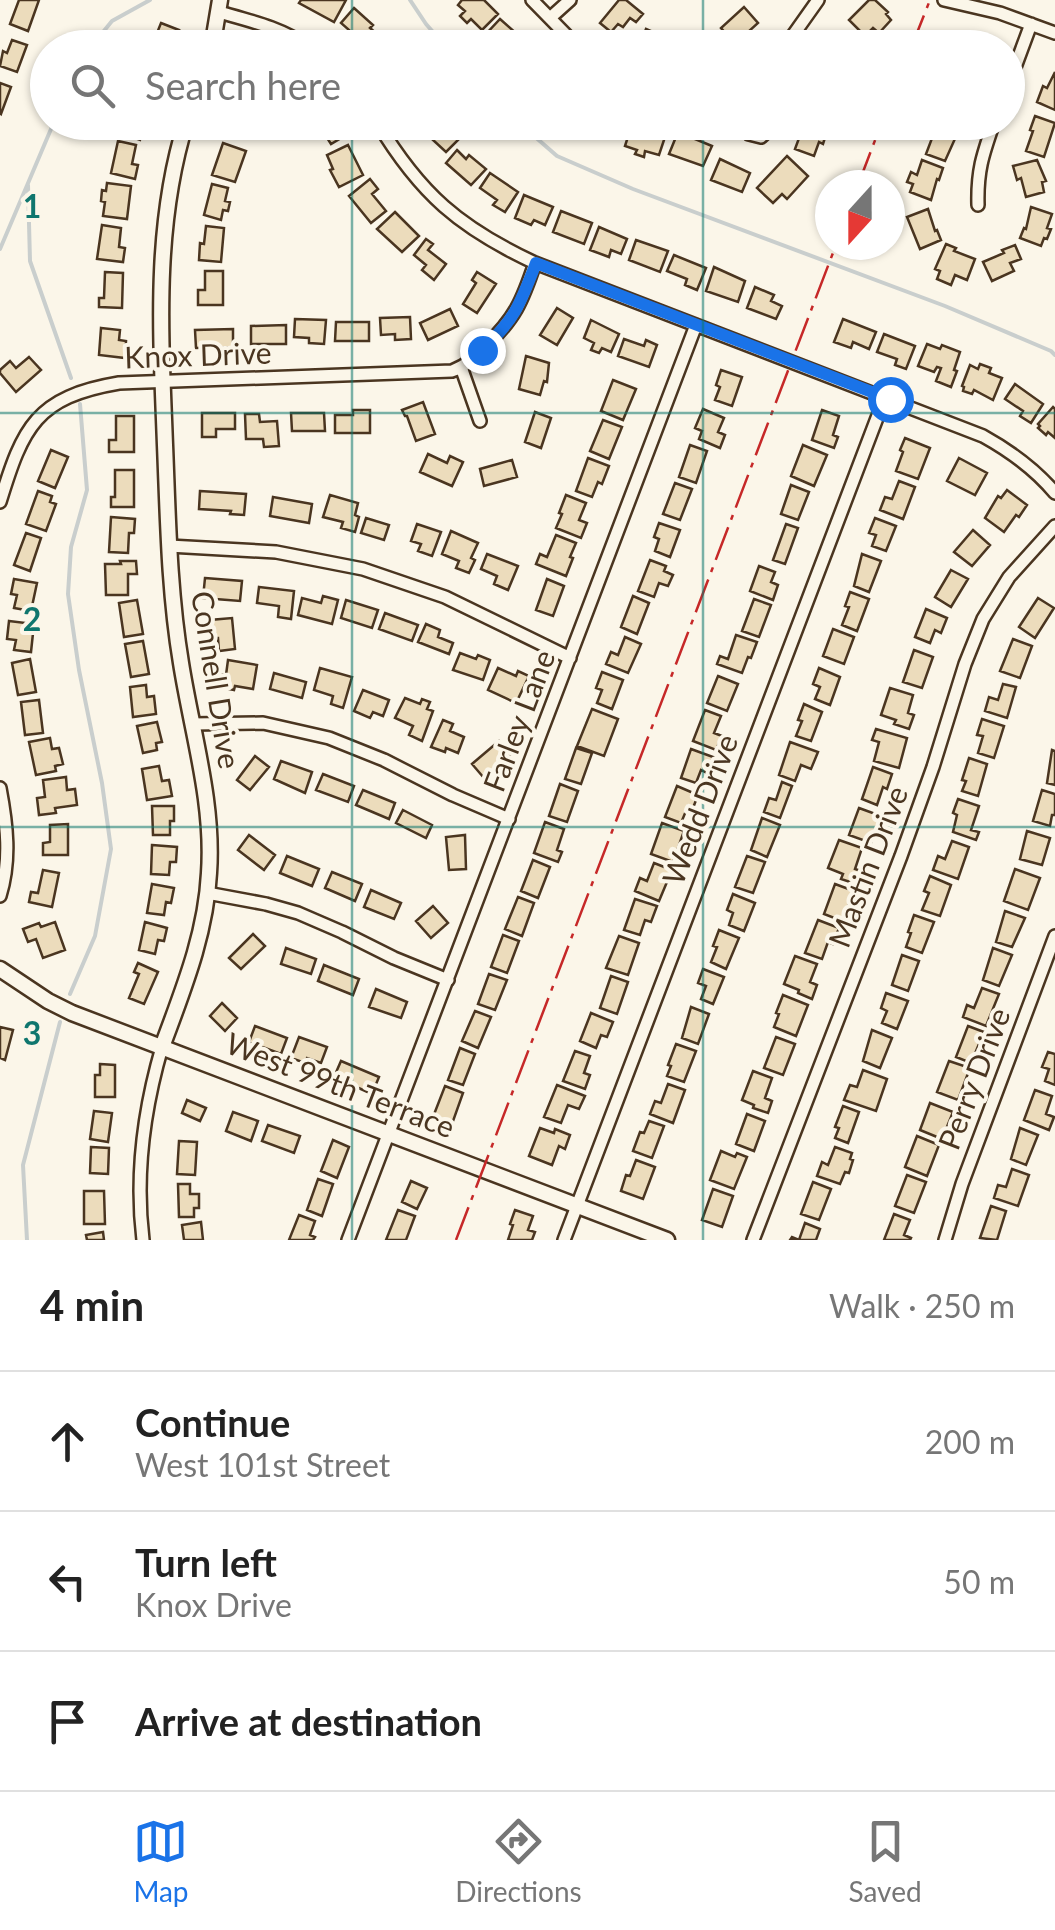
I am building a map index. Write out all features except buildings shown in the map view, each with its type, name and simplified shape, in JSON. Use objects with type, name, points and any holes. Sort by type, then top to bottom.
[{"type":"street","points":[[532,0],[562,30]]},
{"type":"street","points":[[550,18],[570,0]]},
{"type":"street","points":[[797,30],[818,0]]},
{"type":"street","points":[[944,0],[1000,13],[1055,33]]},
{"type":"street","points":[[220,6],[278,30]]},
{"type":"street","points":[[1025,40],[1031,24]]},
{"type":"street","name":"Connell Drive","points":[[144,1240],[140,1202],[142,1143],[150,1093],[203,922],[210,844],[207,804],[172,602],[169,546],[160,294],[162,243],[181,140]]},
{"type":"street","points":[[387,140],[437,202],[494,244],[962,427],[998,444],[1031,468],[1055,493]]},
{"type":"street","points":[[978,205],[977,179],[988,140]]},
{"type":"street","points":[[480,421],[461,367],[470,364],[506,328],[536,263]]},
{"type":"street","name":"Farley Lane","points":[[348,1240],[696,325]]},
{"type":"street","name":"Knox Drive","points":[[0,502],[25,434],[43,413],[90,388],[119,383],[452,371],[461,367]]},
{"type":"street","name":"Wedd Drive","points":[[564,1240],[885,397]]},
{"type":"street","name":"Mastin Drive","points":[[753,1240],[902,856],[983,619],[1009,576],[1055,526]]},
{"type":"street","points":[[169,546],[276,552],[363,569],[444,597],[570,658]]},
{"type":"street","points":[[193,724],[264,723],[329,738],[509,819]]},
{"type":"street","points":[[0,788],[8,858],[0,896]]},
{"type":"street","points":[[207,894],[298,914],[448,980]]},
{"type":"street","name":"Perry Drive","points":[[944,1240],[1055,936]]},
{"type":"street","name":"West 99th Terrace","points":[[0,969],[72,1013],[667,1240]]},
{"type":"waterway","points":[[105,30],[112,21],[150,0]]},
{"type":"waterway","points":[[410,0],[431,30]]},
{"type":"waterway","points":[[0,249],[46,140]]},
{"type":"waterway","points":[[539,140],[557,156],[633,189],[945,306],[1055,355]]},
{"type":"waterway","points":[[28,185],[30,261],[71,378]]},
{"type":"waterway","points":[[70,994],[95,936],[111,849],[68,594],[71,547],[87,490],[80,404]]},
{"type":"waterway","points":[[27,1240],[23,1165],[60,1022]]},
{"type":"power","points":[[918,30],[930,0]]},
{"type":"power","points":[[864,170],[875,140]]},
{"type":"power","points":[[456,1240],[830,260]]},
{"type":"route","points":[[482,350],[506,328],[518,309],[536,263],[890,399]]}]
